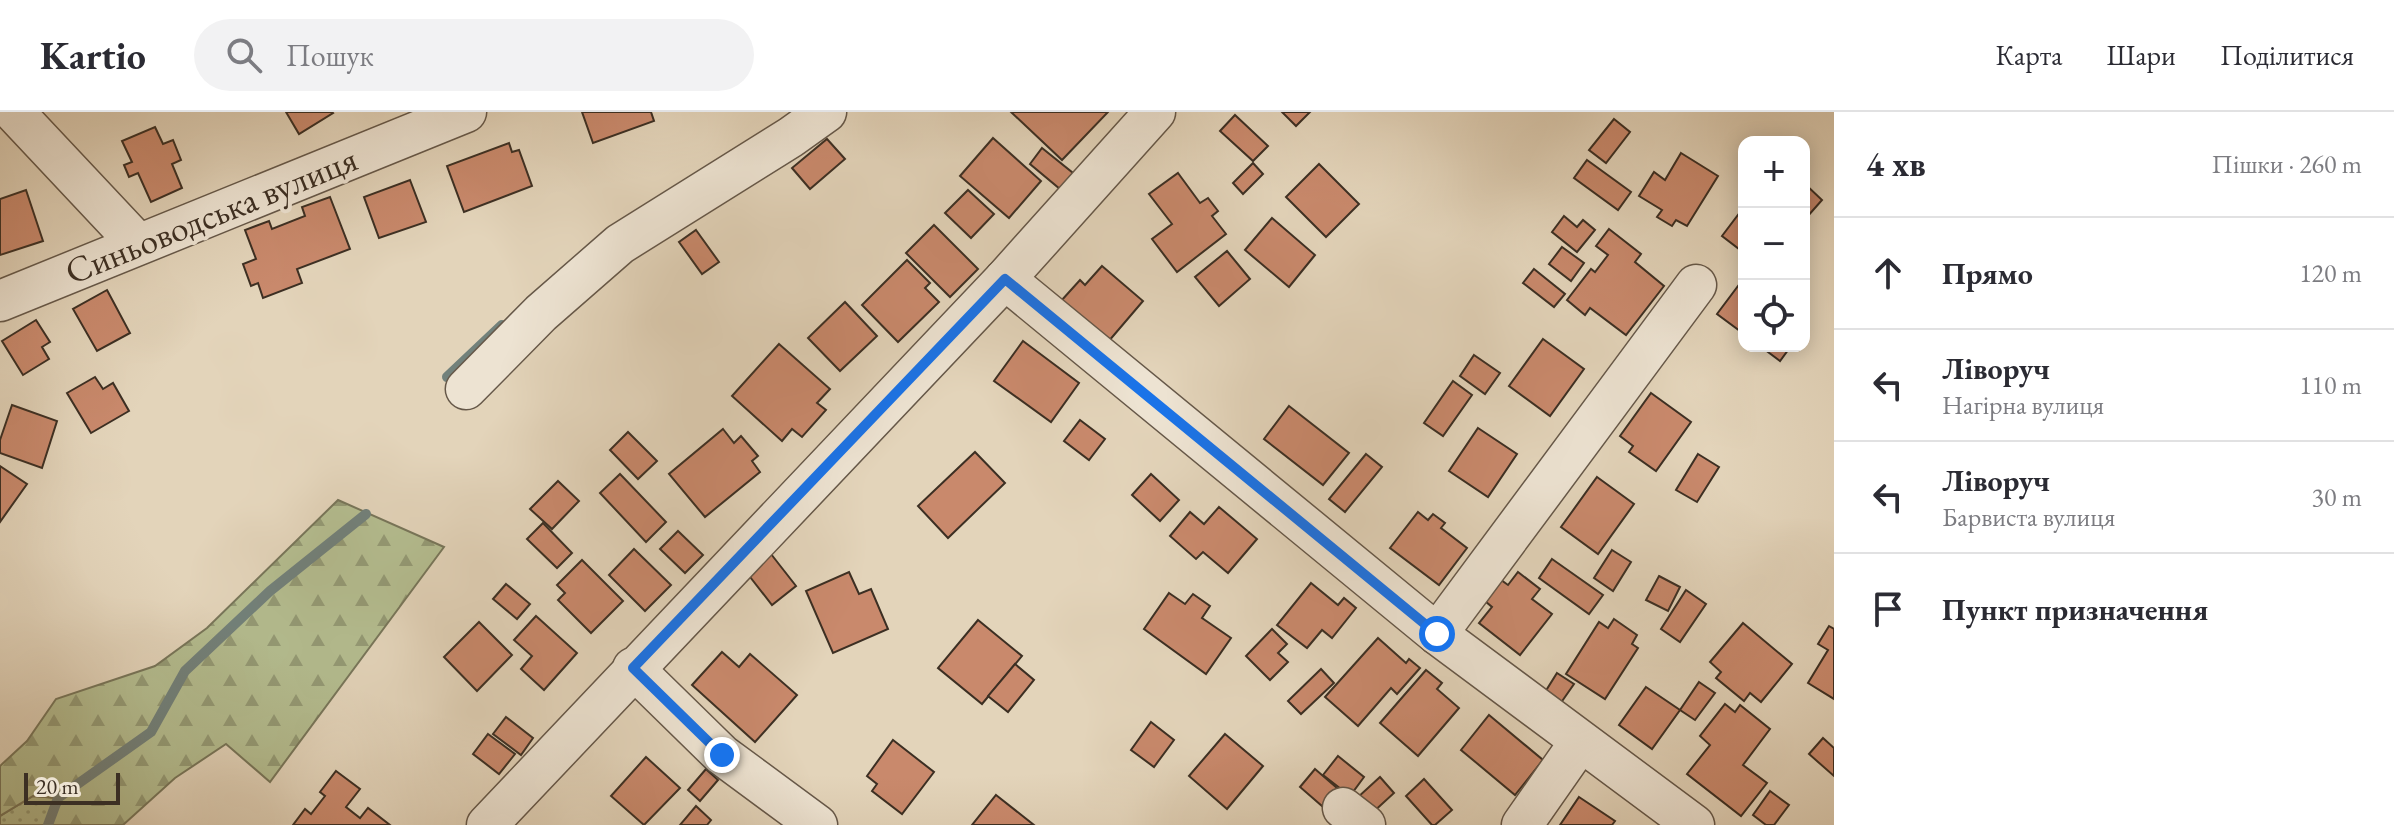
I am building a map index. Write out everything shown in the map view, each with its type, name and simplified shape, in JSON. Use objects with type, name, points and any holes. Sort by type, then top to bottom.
[{"type":"street","points":[[14,112],[138,244]]},
{"type":"street","name":"Синьоводська вулиця","points":[[0,301],[466,112]]},
{"type":"street","points":[[466,389],[541,313],[620,244],[826,112]]},
{"type":"street","points":[[487,825],[1005,279],[1155,112]]},
{"type":"street","points":[[1005,279],[1437,634],[1694,825]]},
{"type":"street","points":[[1437,634],[1696,285]]},
{"type":"street","points":[[633,668],[722,755],[817,825]]},
{"type":"street","points":[[1522,825],[1580,742]]},
{"type":"green space","points":[[338,500],[444,547],[270,782],[226,744],[175,778],[123,825],[48,825],[57,798],[33,796],[0,816],[0,766],[27,741],[56,699],[155,666],[207,628]]},
{"type":"green space","points":[[33,796],[58,798],[48,825],[0,825],[0,816]]},
{"type":"building","points":[[286,112],[332,112],[333,113],[299,134]]},
{"type":"building","points":[[582,112],[651,112],[654,121],[593,143]]},
{"type":"building","points":[[1011,112],[1108,112],[1062,160]]},
{"type":"building","points":[[1282,112],[1310,112],[1296,126]]},
{"type":"building","points":[[1235,115],[1268,146],[1253,161],[1220,131]]},
{"type":"building","points":[[1614,119],[1630,132],[1606,163],[1589,150]]},
{"type":"building","points":[[155,127],[163,144],[173,140],[181,160],[172,164],[182,188],[151,202],[138,173],[129,177],[124,165],[132,162],[122,141]]},
{"type":"building","points":[[993,138],[1041,181],[1009,218],[960,176]]},
{"type":"building","points":[[827,139],[845,159],[810,189],[792,168]]},
{"type":"building","points":[[509,143],[512,152],[519,150],[532,186],[464,212],[447,166]]},
{"type":"building","points":[[1042,148],[1073,173],[1060,189],[1030,164]]},
{"type":"building","points":[[1681,153],[1718,176],[1687,226],[1676,220],[1672,226],[1657,217],[1662,210],[1639,196],[1654,172],[1665,180]]},
{"type":"building","points":[[1587,160],[1631,192],[1618,210],[1574,178]]},
{"type":"building","points":[[1253,163],[1263,174],[1243,194],[1233,183]]},
{"type":"building","points":[[1319,164],[1359,204],[1326,237],[1286,197]]},
{"type":"building","points":[[1178,173],[1200,203],[1208,198],[1218,211],[1212,216],[1226,234],[1177,272],[1152,239],[1172,224],[1149,194]]},
{"type":"building","points":[[410,180],[426,222],[379,238],[364,197]]},
{"type":"building","points":[[1810,189],[1822,200],[1810,214]]},
{"type":"building","points":[[26,190],[43,241],[0,255],[0,199]]},
{"type":"building","points":[[968,190],[994,214],[971,238],[945,213]]},
{"type":"building","points":[[330,197],[350,249],[297,269],[302,283],[263,298],[258,283],[251,286],[243,264],[256,259],[245,230],[269,221],[272,229],[305,216],[302,207]]},
{"type":"building","points":[[1738,215],[1738,248],[1722,236]]},
{"type":"building","points":[[1564,216],[1577,227],[1583,220],[1595,230],[1577,252],[1552,232]]},
{"type":"building","points":[[1272,218],[1315,255],[1289,287],[1245,250]]},
{"type":"building","points":[[934,225],[978,269],[950,297],[906,253]]},
{"type":"building","points":[[1609,229],[1641,254],[1635,262],[1664,286],[1626,335],[1590,308],[1585,315],[1567,300],[1591,269],[1595,272],[1608,255],[1596,246]]},
{"type":"building","points":[[696,230],[719,262],[702,274],[679,242]]},
{"type":"building","points":[[1562,247],[1584,263],[1571,281],[1549,264]]},
{"type":"building","points":[[1227,251],[1250,279],[1219,306],[1195,277]]},
{"type":"building","points":[[907,260],[930,283],[925,288],[939,302],[898,342],[862,305]]},
{"type":"building","points":[[1102,266],[1143,301],[1108,342],[1061,301],[1080,280],[1085,285]]},
{"type":"building","points":[[1534,269],[1565,294],[1554,307],[1523,283]]},
{"type":"building","points":[[1738,286],[1738,330],[1717,314]]},
{"type":"building","points":[[107,290],[130,333],[97,351],[73,309]]},
{"type":"building","points":[[845,302],[877,336],[840,371],[808,338]]},
{"type":"building","points":[[36,320],[50,342],[42,347],[49,359],[23,375],[2,341]]},
{"type":"building","points":[[1543,339],[1584,369],[1550,416],[1509,386]]},
{"type":"building","points":[[1023,341],[1079,383],[1051,422],[994,381]]},
{"type":"building","points":[[779,344],[830,389],[817,403],[826,410],[802,437],[792,429],[782,441],[732,396]]},
{"type":"building","points":[[1768,352],[1787,352],[1780,361]]},
{"type":"building","points":[[1474,355],[1500,373],[1485,394],[1460,376]]},
{"type":"building","points":[[95,377],[103,389],[113,383],[129,411],[91,433],[67,393]]},
{"type":"building","points":[[1453,381],[1472,395],[1443,436],[1424,423]]},
{"type":"building","points":[[1651,393],[1691,422],[1656,471],[1629,452],[1633,446],[1620,436]]},
{"type":"building","points":[[12,405],[57,421],[42,468],[0,453],[0,440]]},
{"type":"building","points":[[1289,406],[1349,453],[1323,485],[1264,439]]},
{"type":"building","points":[[1080,420],[1105,439],[1089,460],[1064,441]]},
{"type":"building","points":[[1478,428],[1517,454],[1488,497],[1449,471]]},
{"type":"building","points":[[723,429],[734,443],[741,436],[758,456],[752,461],[760,472],[705,517],[669,474]]},
{"type":"building","points":[[628,432],[657,461],[638,479],[610,450]]},
{"type":"building","points":[[975,452],[1005,483],[948,538],[918,506]]},
{"type":"building","points":[[1366,454],[1382,467],[1345,512],[1329,499]]},
{"type":"building","points":[[1698,454],[1719,467],[1697,502],[1676,490]]},
{"type":"building","points":[[0,466],[27,484],[0,522]]},
{"type":"building","points":[[620,474],[666,522],[646,542],[600,493]]},
{"type":"building","points":[[1151,474],[1179,500],[1160,521],[1132,495]]},
{"type":"building","points":[[1597,477],[1634,504],[1598,554],[1561,527]]},
{"type":"building","points":[[558,481],[579,501],[552,529],[530,509]]},
{"type":"building","points":[[1219,507],[1257,539],[1228,573],[1203,552],[1196,559],[1170,536],[1190,512],[1204,524]]},
{"type":"building","points":[[1418,512],[1428,520],[1433,514],[1445,523],[1441,528],[1467,548],[1439,585],[1390,548]]},
{"type":"building","points":[[543,523],[572,553],[557,568],[527,539]]},
{"type":"building","points":[[678,531],[703,555],[685,573],[660,549]]},
{"type":"building","points":[[634,549],[671,585],[645,611],[609,575]]},
{"type":"building","points":[[1612,550],[1631,562],[1613,591],[1594,578]]},
{"type":"building","points":[[771,554],[796,586],[772,605],[747,573]]},
{"type":"building","points":[[1552,559],[1603,595],[1589,614],[1539,578]]},
{"type":"building","points":[[582,560],[623,601],[591,633],[558,600],[565,593],[557,585]]},
{"type":"building","points":[[849,572],[859,594],[871,589],[888,629],[833,653],[806,591]]},
{"type":"building","points":[[1518,572],[1540,589],[1532,599],[1552,614],[1520,655],[1479,623],[1492,607],[1485,601],[1501,580],[1508,585]]},
{"type":"building","points":[[1659,576],[1680,587],[1668,611],[1646,600]]},
{"type":"building","points":[[1311,583],[1338,605],[1344,598],[1356,608],[1332,638],[1322,630],[1307,648],[1277,625]]},
{"type":"building","points":[[506,584],[530,604],[517,619],[493,599]]},
{"type":"building","points":[[1686,590],[1706,604],[1680,642],[1661,629]]},
{"type":"building","points":[[1169,593],[1185,604],[1193,594],[1210,606],[1202,618],[1231,638],[1206,674],[1144,629]]},
{"type":"building","points":[[536,616],[577,653],[544,690],[521,669],[532,656],[514,640]]},
{"type":"building","points":[[1614,619],[1637,635],[1632,644],[1638,648],[1605,699],[1566,674],[1599,622],[1608,628]]},
{"type":"building","points":[[978,620],[1022,656],[982,704],[938,668]]},
{"type":"building","points":[[479,622],[512,655],[477,691],[444,657]]},
{"type":"building","points":[[1743,623],[1792,664],[1761,702],[1750,693],[1744,701],[1716,678],[1721,672],[1710,662]]},
{"type":"building","points":[[1829,626],[1834,629],[1834,699],[1808,683],[1828,650],[1818,644]]},
{"type":"building","points":[[1272,629],[1287,644],[1278,653],[1288,662],[1270,680],[1246,656]]},
{"type":"building","points":[[1378,638],[1406,663],[1409,659],[1420,668],[1397,694],[1391,688],[1358,726],[1325,697]]},
{"type":"building","points":[[722,652],[739,667],[750,654],[797,695],[755,742],[692,685]]},
{"type":"building","points":[[1015,664],[1034,680],[1008,712],[988,696]]},
{"type":"building","points":[[1321,669],[1334,683],[1301,714],[1288,701]]},
{"type":"building","points":[[1426,670],[1442,683],[1437,689],[1459,708],[1418,756],[1380,723]]},
{"type":"building","points":[[1557,673],[1574,684],[1558,707],[1542,697]]},
{"type":"building","points":[[1699,682],[1715,693],[1695,720],[1680,710]]},
{"type":"building","points":[[1646,687],[1680,710],[1652,749],[1619,725]]},
{"type":"building","points":[[1725,704],[1735,712],[1740,705],[1770,729],[1743,765],[1767,783],[1741,816],[1687,774],[1710,745],[1700,736]]},
{"type":"building","points":[[1489,715],[1543,760],[1515,795],[1461,750]]},
{"type":"building","points":[[506,717],[533,738],[521,755],[493,734]]},
{"type":"building","points":[[1151,722],[1174,740],[1154,767],[1131,750]]},
{"type":"building","points":[[488,734],[515,754],[499,774],[473,754]]},
{"type":"building","points":[[1225,734],[1263,766],[1227,809],[1189,776]]},
{"type":"building","points":[[1823,738],[1834,748],[1834,776],[1809,754]]},
{"type":"building","points":[[893,740],[934,772],[902,814],[872,791],[877,784],[867,776]]},
{"type":"building","points":[[1338,756],[1364,777],[1350,796],[1323,775]]},
{"type":"building","points":[[646,757],[680,788],[644,825],[611,796]]},
{"type":"building","points":[[706,769],[718,780],[700,801],[688,790]]},
{"type":"building","points":[[1315,769],[1337,788],[1322,806],[1300,787]]},
{"type":"building","points":[[336,771],[360,789],[346,807],[360,818],[368,808],[390,825],[293,825],[305,809],[311,814],[325,796],[320,792]]},
{"type":"building","points":[[1380,777],[1394,793],[1371,814],[1357,798]]},
{"type":"building","points":[[1424,779],[1452,810],[1435,825],[1406,796]]},
{"type":"building","points":[[1770,791],[1789,805],[1774,825],[1766,825],[1753,815]]},
{"type":"building","points":[[996,795],[1034,825],[972,825]]},
{"type":"building","points":[[1579,797],[1615,821],[1612,825],[1560,825]]},
{"type":"building","points":[[696,806],[711,820],[707,825],[680,825]]},
{"type":"waterway","points":[[447,377],[502,325]]},
{"type":"waterway","points":[[48,825],[58,798],[151,732],[185,671],[270,591],[366,514]]},
{"type":"route","points":[[722,755],[633,668],[1005,279],[1437,634]]}]
